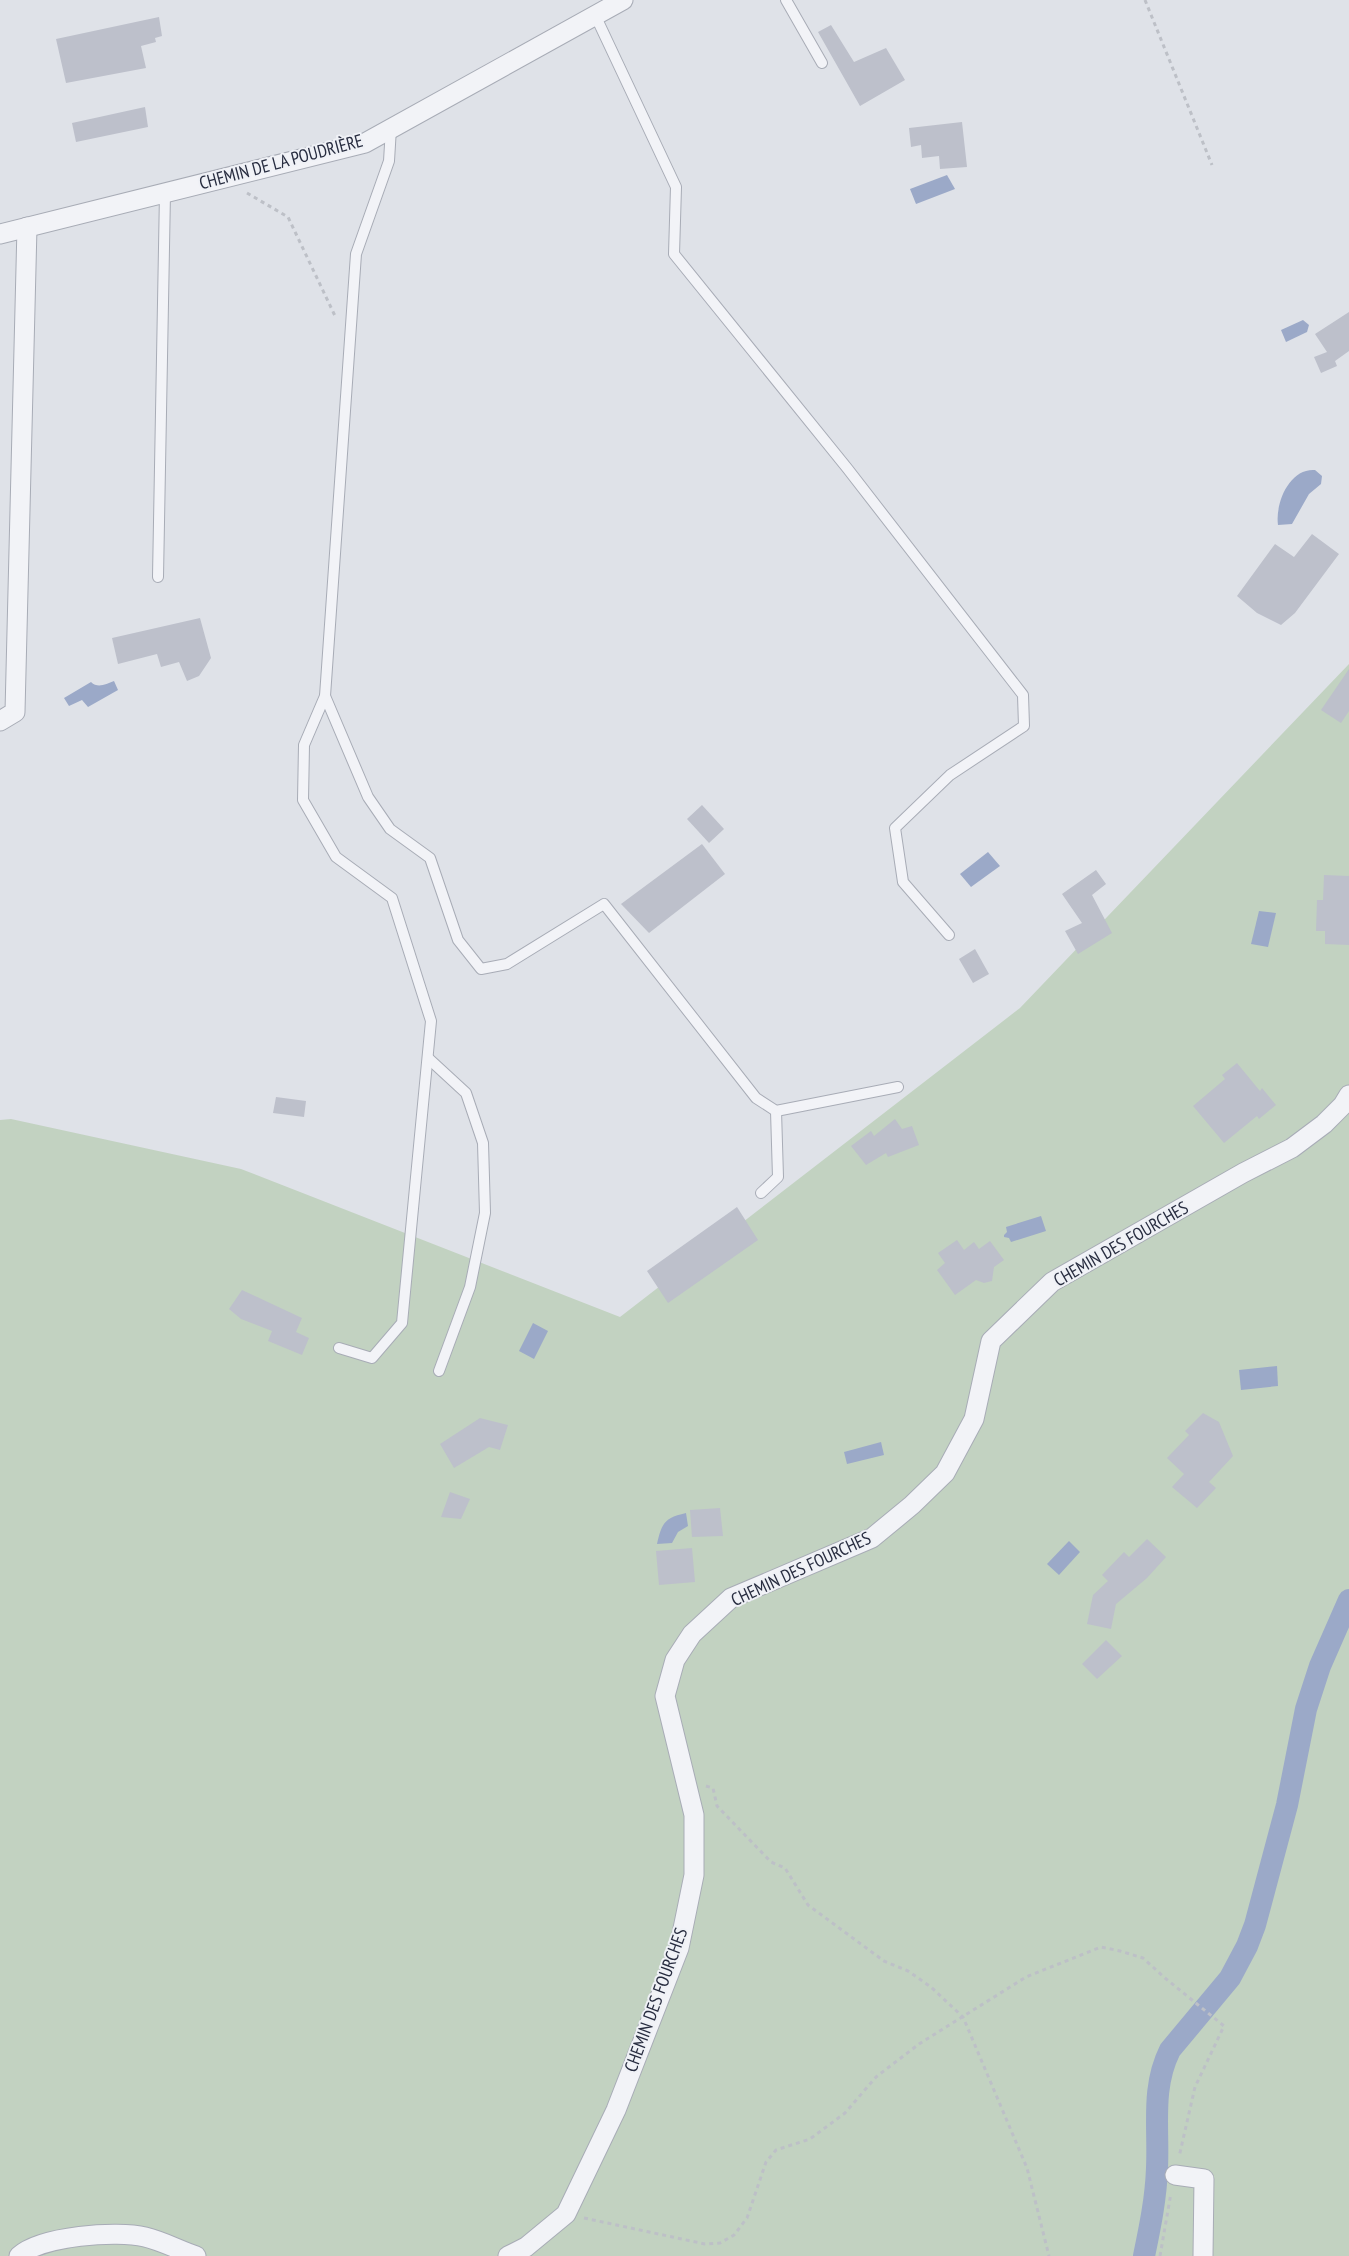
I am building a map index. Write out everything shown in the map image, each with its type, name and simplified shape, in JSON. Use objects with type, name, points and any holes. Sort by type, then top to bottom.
[{"type":"street","name":"CHEMIN DE LA POUDRIÈRE","points":[[0,234],[365,143],[596,17],[623,0]]},
{"type":"street","points":[[0,721],[15,712],[28,227]]},
{"type":"street","name":"CHEMIN DES FOURCHES","points":[[508,2256],[526,2247],[566,2214],[616,2110],[679,1948],[694,1875],[694,1815],[666,1696],[676,1660],[692,1634],[731,1598],[872,1538],[912,1505],[945,1473],[974,1420],[991,1342],[1052,1282],[1244,1173],[1292,1148],[1324,1124],[1343,1105],[1349,1095]]},
{"type":"street","points":[[1175,2175],[1204,2179],[1203,2256]]},
{"type":"street","points":[[19,2256],[53,2242],[102,2233],[145,2237],[196,2256]]},
{"type":"lane","points":[[786,0],[822,62]]},
{"type":"lane","points":[[596,17],[676,187],[674,254],[840,461],[1023,695],[1024,726],[950,775],[895,828],[903,882],[949,935]]},
{"type":"lane","points":[[340,1348],[372,1358],[402,1323],[431,1021],[392,898],[336,857],[304,800],[304,745],[325,696],[356,254],[389,161],[391,128]]},
{"type":"lane","points":[[158,577],[166,192]]},
{"type":"lane","points":[[325,696],[368,797],[390,828],[430,858],[458,940],[481,969],[507,964],[604,904],[756,1098],[776,1111],[898,1087]]},
{"type":"lane","points":[[428,1058],[466,1094],[483,1143],[485,1213],[470,1287],[439,1371]]},
{"type":"lane","points":[[761,1193],[778,1176],[776,1111]]},
{"type":"path","points":[[1145,0],[1212,165]]},
{"type":"path","points":[[223,178],[288,218],[349,345]]},
{"type":"path","points":[[686,1780],[713,1788],[717,1806],[739,1831],[771,1862],[785,1868],[808,1904],[884,1961],[908,1971],[931,1987],[963,2017],[1027,2168],[1049,2256]]},
{"type":"path","points":[[566,2214],[704,2244],[720,2243],[734,2235],[747,2218],[766,2162],[776,2150],[810,2139],[845,2112],[876,2077],[919,2044],[1026,1977],[1100,1947],[1143,1958],[1224,2026],[1195,2088],[1175,2175],[1160,2256]]},
{"type":"green space","points":[[1349,664],[1349,2256],[0,2256],[0,1120],[11,1119],[241,1169],[620,1317],[1020,1008]]},
{"type":"water","points":[[947,175],[955,189],[916,204],[910,189]]},
{"type":"water","points":[[1303,320],[1309,325],[1307,332],[1286,342],[1281,330]]},
{"type":"water","points":[[1315,470],[1322,476],[1321,484],[1309,494],[1292,524],[1278,525],[1279,507],[1291,481],[1306,471]]},
{"type":"water","points":[[114,681],[118,690],[88,707],[82,700],[69,706],[64,698],[91,682],[99,686]]},
{"type":"water","points":[[988,852],[1000,866],[971,887],[960,874]]},
{"type":"water","points":[[1259,911],[1276,913],[1268,947],[1251,944]]},
{"type":"water","points":[[1041,1216],[1046,1231],[1011,1242],[1009,1238],[1004,1237],[1007,1232],[1006,1227]]},
{"type":"water","points":[[533,1323],[548,1331],[534,1359],[519,1351]]},
{"type":"water","points":[[1277,1366],[1278,1386],[1241,1390],[1239,1370]]},
{"type":"water","points":[[881,1442],[884,1455],[847,1464],[844,1452]]},
{"type":"water","points":[[686,1513],[688,1526],[678,1532],[672,1543],[657,1544],[666,1522],[673,1517]]},
{"type":"water","points":[[1069,1541],[1080,1552],[1059,1575],[1047,1564]]},
{"type":"building","points":[[159,17],[162,36],[155,38],[156,42],[141,46],[146,68],[66,83],[56,39]]},
{"type":"building","points":[[831,25],[854,62],[886,48],[905,80],[860,106],[818,32]]},
{"type":"building","points":[[145,107],[148,127],[76,142],[72,123]]},
{"type":"building","points":[[962,122],[967,167],[940,169],[939,156],[922,158],[921,145],[911,147],[909,128]]},
{"type":"building","points":[[1349,312],[1349,351],[1335,361],[1337,366],[1321,373],[1314,357],[1327,352],[1315,334]]},
{"type":"building","points":[[1312,534],[1339,554],[1295,613],[1281,625],[1257,613],[1237,596],[1275,544],[1294,557]]},
{"type":"building","points":[[200,618],[211,658],[199,676],[187,681],[179,662],[161,667],[157,654],[118,664],[112,638]]},
{"type":"building","points":[[1349,669],[1349,711],[1341,723],[1321,710]]},
{"type":"building","points":[[702,805],[724,829],[709,843],[687,819]]},
{"type":"building","points":[[702,844],[725,874],[649,933],[621,904]]},
{"type":"building","points":[[1096,870],[1106,884],[1092,895],[1112,933],[1078,954],[1065,931],[1082,923],[1062,894]]},
{"type":"building","points":[[1324,875],[1349,876],[1349,945],[1325,944],[1325,931],[1316,931],[1317,900],[1323,900]]},
{"type":"building","points":[[975,949],[989,974],[973,983],[959,959]]},
{"type":"building","points":[[1237,1063],[1260,1091],[1262,1088],[1276,1105],[1259,1119],[1257,1116],[1224,1143],[1193,1106],[1225,1079],[1222,1075]]},
{"type":"building","points":[[276,1097],[306,1101],[304,1117],[273,1113]]},
{"type":"building","points":[[895,1119],[902,1129],[912,1126],[919,1145],[888,1157],[886,1153],[866,1165],[851,1146],[871,1131],[874,1136]]},
{"type":"building","points":[[737,1207],[758,1240],[668,1303],[647,1271]]},
{"type":"building","points":[[957,1240],[964,1250],[974,1242],[979,1249],[990,1241],[1004,1260],[994,1267],[992,1281],[984,1283],[976,1280],[955,1295],[937,1270],[945,1263],[938,1253]]},
{"type":"building","points":[[242,1290],[302,1318],[296,1332],[309,1338],[302,1355],[268,1341],[272,1331],[241,1319],[229,1309]]},
{"type":"building","points":[[1203,1413],[1219,1422],[1233,1456],[1209,1482],[1216,1488],[1197,1508],[1172,1487],[1184,1474],[1167,1458],[1189,1435],[1185,1431]]},
{"type":"building","points":[[480,1418],[508,1425],[500,1450],[489,1447],[454,1468],[440,1444]]},
{"type":"building","points":[[450,1492],[470,1499],[461,1519],[441,1517]]},
{"type":"building","points":[[720,1508],[723,1536],[692,1537],[690,1510]]},
{"type":"building","points":[[1147,1539],[1166,1557],[1147,1578],[1116,1604],[1111,1629],[1087,1624],[1093,1595],[1108,1581],[1102,1575],[1124,1552],[1129,1557]]},
{"type":"building","points":[[692,1548],[695,1582],[659,1585],[656,1551]]},
{"type":"building","points":[[1106,1640],[1122,1656],[1097,1679],[1082,1664]]},
{"type":"waterway","points":[[1144,2256],[1155,2190],[1158,2093],[1164,2064],[1170,2050],[1230,1978],[1247,1946],[1255,1925],[1287,1805],[1306,1709],[1320,1666],[1349,1600]]}]
